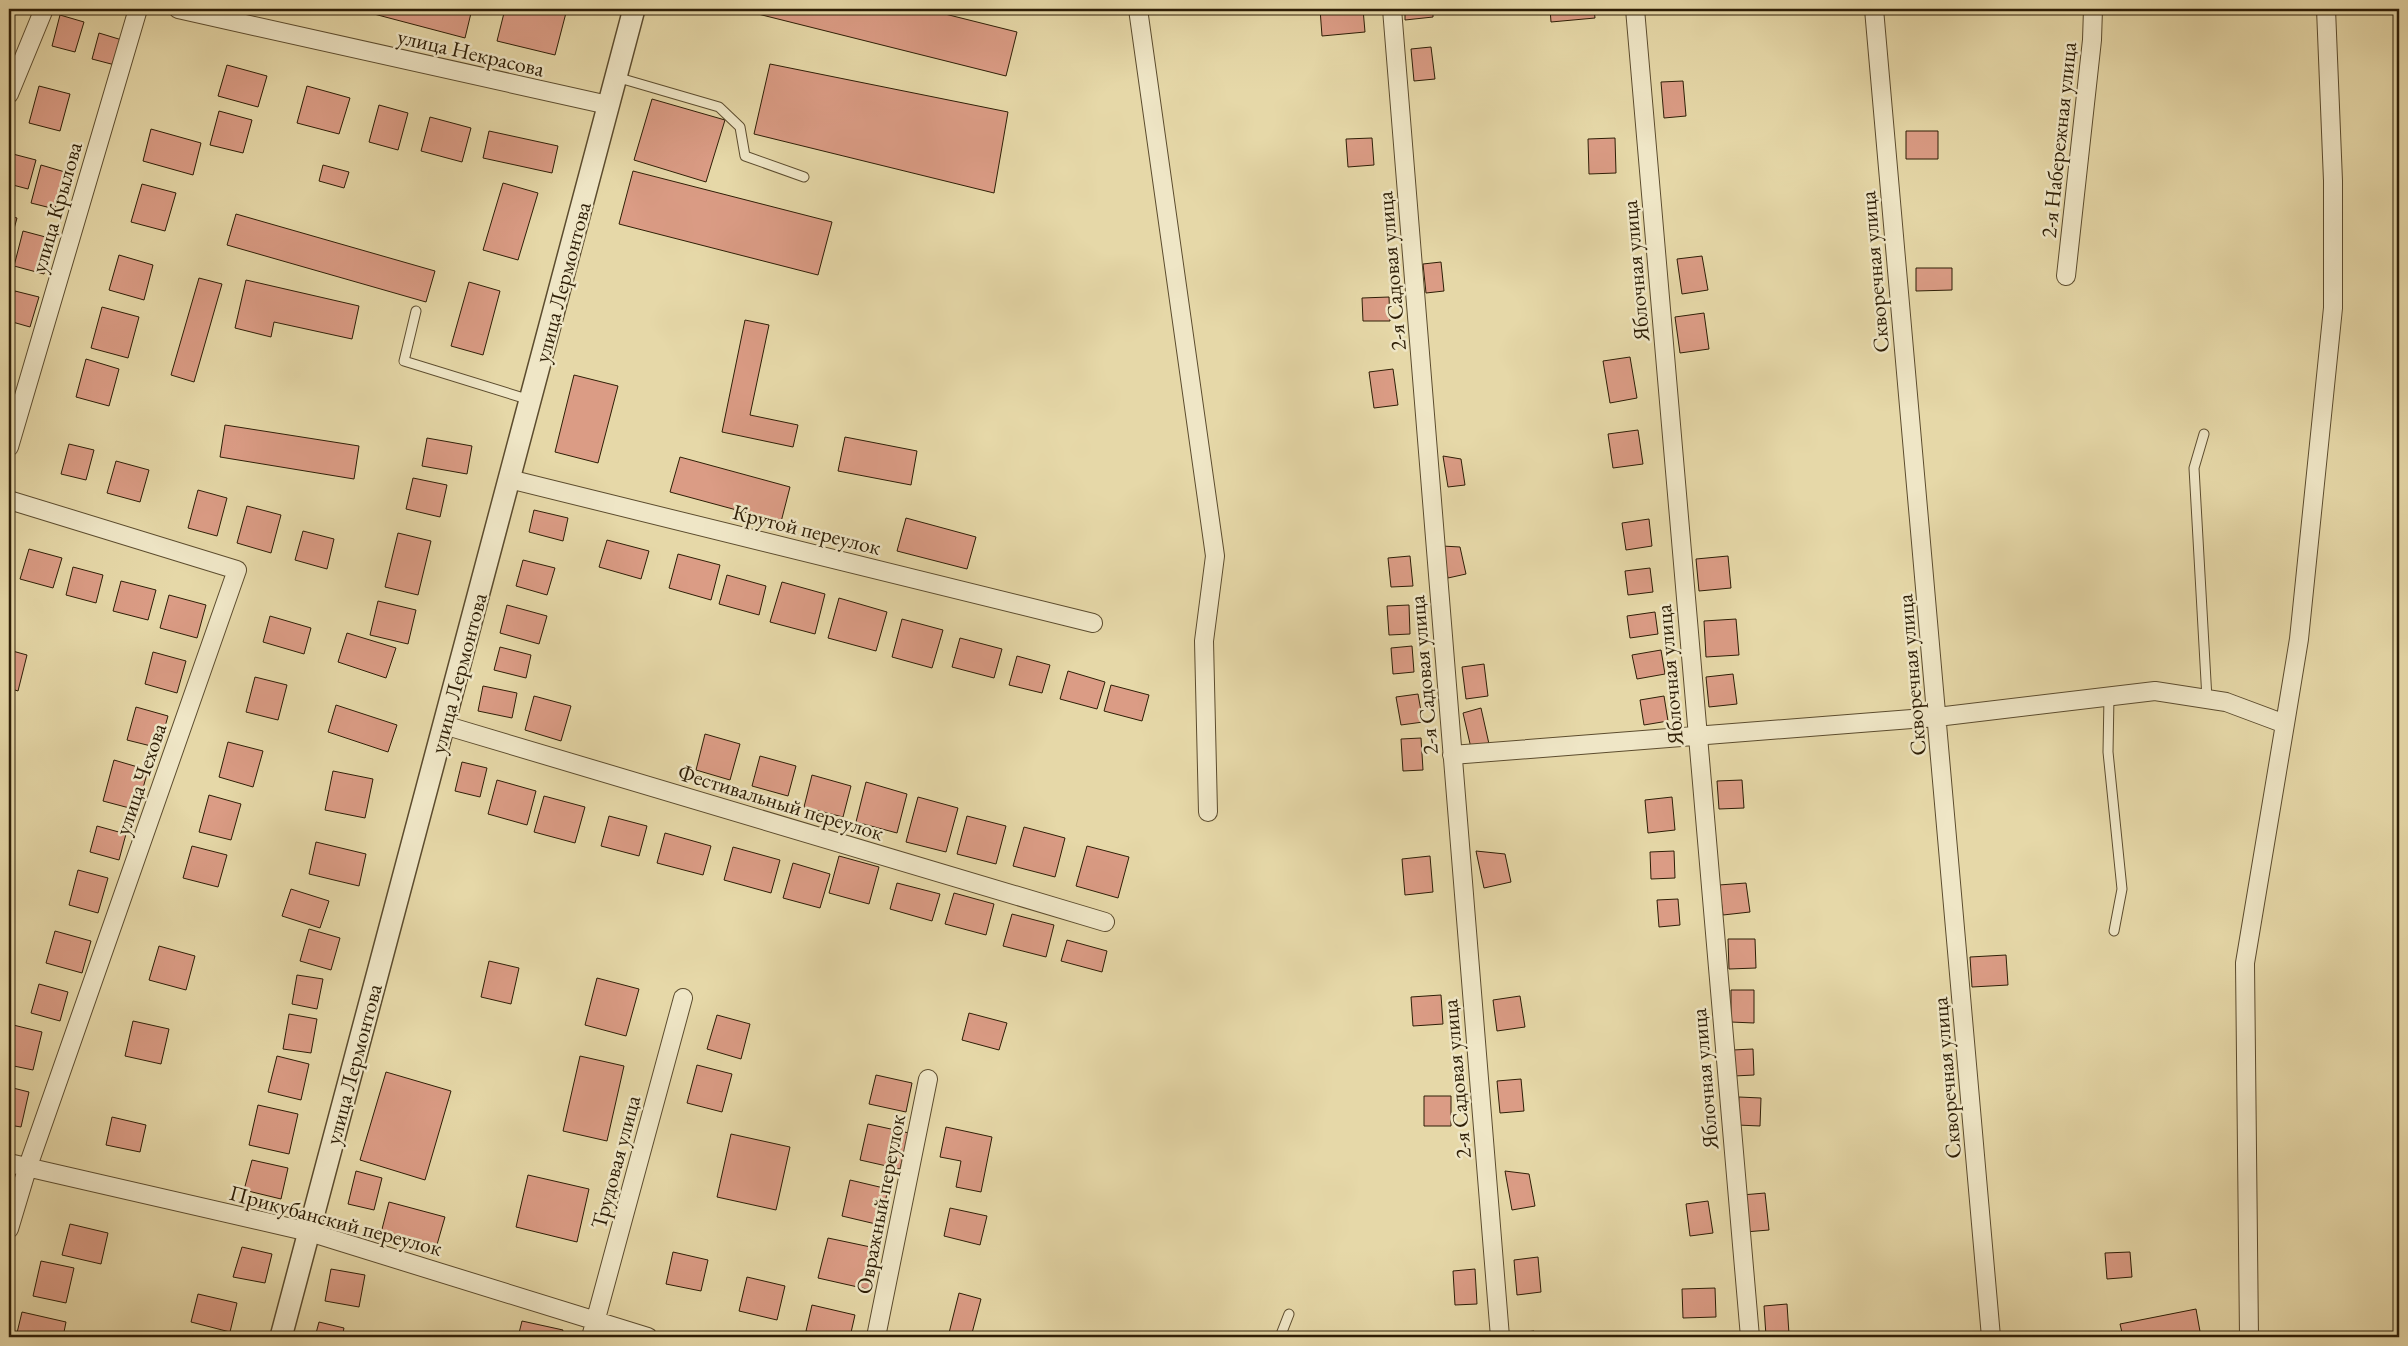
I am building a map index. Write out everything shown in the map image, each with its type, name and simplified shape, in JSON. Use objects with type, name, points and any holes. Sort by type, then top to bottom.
[{"type":"street","points":[[9,94],[44,9]]},
{"type":"street","name":"улица Крылова","points":[[9,447],[138,9]]},
{"type":"street","name":"улица Некрасова","points":[[182,9],[608,105]]},
{"type":"street","name":"улица Лермонтова","points":[[281,1337],[634,9]]},
{"type":"street","points":[[1138,9],[1215,556],[1204,641],[1208,812]]},
{"type":"street","name":"2-я Садовая улица","points":[[1392,9],[1500,1337]]},
{"type":"street","name":"Яблочная улица","points":[[1635,9],[1750,1337]]},
{"type":"street","name":"Скворечная улица","points":[[1874,9],[1991,1337]]},
{"type":"street","name":"2-я Набережная улица","points":[[2066,276],[2092,40],[2093,9]]},
{"type":"street","points":[[2249,1337],[2245,963],[2299,639],[2333,308],[2333,181],[2326,9]]},
{"type":"street","name":"Крутой переулок","points":[[509,479],[1093,623]]},
{"type":"street","name":"улица Чехова","points":[[9,500],[237,570],[27,1169],[9,1229]]},
{"type":"street","points":[[1452,756],[1937,717],[2155,691],[2226,702],[2285,724]]},
{"type":"street","name":"Фестивальный переулок","points":[[444,725],[1105,922]]},
{"type":"street","name":"Трудовая улица","points":[[594,1329],[683,998]]},
{"type":"street","name":"Овражный переулок","points":[[876,1337],[928,1080]]},
{"type":"street","name":"Прикубанский переулок","points":[[9,1163],[27,1169],[309,1232],[594,1329],[648,1337]]},
{"type":"lane","points":[[616,77],[719,107],[740,127],[745,156],[804,177]]},
{"type":"lane","points":[[416,311],[404,361],[530,400]]},
{"type":"lane","points":[[2204,434],[2194,468],[2207,699]]},
{"type":"lane","points":[[2109,696],[2108,752],[2122,889],[2114,931]]},
{"type":"lane","points":[[1280,1337],[1289,1314]]},
{"type":"building","points":[[355,9],[472,9],[465,38]]},
{"type":"building","points":[[505,9],[567,9],[555,55],[497,41]]},
{"type":"building","points":[[738,9],[925,9],[1017,32],[1006,76]]},
{"type":"building","points":[[1320,9],[1363,9],[1365,32],[1322,36]]},
{"type":"building","points":[[1405,9],[1433,9],[1433,17],[1405,20]]},
{"type":"building","points":[[1550,9],[1594,9],[1595,18],[1551,22]]},
{"type":"building","points":[[60,15],[84,22],[75,52],[52,46]]},
{"type":"building","points":[[99,33],[122,40],[115,65],[92,59]]},
{"type":"building","points":[[1431,47],[1435,79],[1414,81],[1411,49]]},
{"type":"building","points":[[770,64],[1008,112],[994,193],[754,134]]},
{"type":"building","points":[[227,65],[267,76],[258,107],[218,96]]},
{"type":"building","points":[[1683,81],[1686,116],[1664,118],[1661,82]]},
{"type":"building","points":[[39,86],[70,94],[60,131],[29,123]]},
{"type":"building","points":[[307,86],[350,98],[339,134],[297,123]]},
{"type":"building","points":[[652,99],[725,120],[706,182],[634,160]]},
{"type":"building","points":[[379,105],[408,113],[398,150],[369,142]]},
{"type":"building","points":[[219,111],[252,120],[243,153],[210,145]]},
{"type":"building","points":[[430,117],[471,128],[462,162],[421,151]]},
{"type":"building","points":[[151,129],[201,143],[193,175],[143,161]]},
{"type":"building","points":[[489,131],[558,146],[552,173],[483,158]]},
{"type":"building","points":[[1906,131],[1938,131],[1938,159],[1906,159]]},
{"type":"building","points":[[1372,138],[1374,165],[1348,167],[1346,139]]},
{"type":"building","points":[[1615,138],[1616,173],[1589,174],[1588,139]]},
{"type":"building","points":[[9,153],[36,160],[28,189],[9,184]]},
{"type":"building","points":[[41,165],[65,172],[55,209],[31,203]]},
{"type":"building","points":[[323,165],[349,172],[344,188],[319,181]]},
{"type":"building","points":[[633,171],[832,222],[818,275],[619,224]]},
{"type":"building","points":[[503,183],[538,193],[518,260],[483,250]]},
{"type":"building","points":[[142,184],[176,193],[165,231],[131,222]]},
{"type":"building","points":[[236,214],[435,271],[426,302],[227,245]]},
{"type":"building","points":[[9,216],[17,218],[9,247]]},
{"type":"building","points":[[23,231],[53,239],[44,274],[14,266]]},
{"type":"building","points":[[119,255],[153,265],[144,300],[109,290]]},
{"type":"building","points":[[1702,256],[1708,290],[1682,294],[1677,259]]},
{"type":"building","points":[[1441,262],[1444,291],[1426,293],[1423,264]]},
{"type":"building","points":[[1916,268],[1952,268],[1952,290],[1916,291]]},
{"type":"building","points":[[199,278],[222,284],[194,382],[171,375]]},
{"type":"building","points":[[246,280],[359,306],[352,339],[274,322],[271,337],[235,328]]},
{"type":"building","points":[[469,282],[500,291],[483,355],[451,346]]},
{"type":"building","points":[[15,291],[39,297],[30,327],[9,321]]},
{"type":"building","points":[[1389,297],[1390,321],[1363,321],[1362,298]]},
{"type":"building","points":[[102,307],[139,317],[128,358],[91,348]]},
{"type":"building","points":[[1704,313],[1709,349],[1680,353],[1675,317]]},
{"type":"building","points":[[745,320],[769,325],[750,415],[798,425],[793,447],[722,432]]},
{"type":"building","points":[[9,357],[14,358],[9,378]]},
{"type":"building","points":[[1630,357],[1637,398],[1610,403],[1603,361]]},
{"type":"building","points":[[86,359],[119,369],[109,406],[76,397]]},
{"type":"building","points":[[1393,369],[1398,405],[1374,408],[1369,372]]},
{"type":"building","points":[[574,375],[618,386],[598,463],[555,452]]},
{"type":"building","points":[[225,425],[359,446],[354,479],[220,457]]},
{"type":"building","points":[[1638,430],[1643,464],[1613,468],[1608,434]]},
{"type":"building","points":[[845,437],[917,451],[911,485],[838,471]]},
{"type":"building","points":[[427,438],[472,446],[467,474],[422,466]]},
{"type":"building","points":[[69,444],[94,450],[86,480],[61,474]]},
{"type":"building","points":[[1443,456],[1461,459],[1465,485],[1448,487]]},
{"type":"building","points":[[680,457],[790,487],[781,522],[670,492]]},
{"type":"building","points":[[116,461],[149,470],[140,502],[107,493]]},
{"type":"building","points":[[413,478],[447,485],[440,517],[406,509]]},
{"type":"building","points":[[198,490],[227,498],[217,536],[188,528]]},
{"type":"building","points":[[247,506],[281,515],[271,553],[237,543]]},
{"type":"building","points":[[534,510],[568,518],[563,541],[529,532]]},
{"type":"building","points":[[906,518],[976,537],[967,569],[897,551]]},
{"type":"building","points":[[1649,519],[1652,546],[1626,550],[1622,523]]},
{"type":"building","points":[[303,531],[334,539],[327,569],[295,560]]},
{"type":"building","points":[[398,533],[431,541],[418,595],[385,587]]},
{"type":"building","points":[[607,540],[649,551],[641,579],[599,567]]},
{"type":"building","points":[[1442,546],[1460,547],[1466,574],[1448,578]]},
{"type":"building","points":[[29,549],[62,558],[53,588],[20,579]]},
{"type":"building","points":[[678,554],[720,565],[711,600],[669,588]]},
{"type":"building","points":[[1410,556],[1413,586],[1391,587],[1388,558]]},
{"type":"building","points":[[1728,556],[1731,588],[1699,591],[1696,559]]},
{"type":"building","points":[[523,560],[555,568],[547,595],[516,586]]},
{"type":"building","points":[[73,567],[103,575],[96,603],[66,595]]},
{"type":"building","points":[[1650,568],[1653,592],[1628,595],[1625,571]]},
{"type":"building","points":[[727,575],[766,586],[759,615],[719,604]]},
{"type":"building","points":[[121,581],[156,590],[148,620],[113,611]]},
{"type":"building","points":[[782,582],[825,594],[815,634],[770,622]]},
{"type":"building","points":[[169,595],[206,605],[197,638],[160,628]]},
{"type":"building","points":[[839,598],[887,612],[876,651],[828,638]]},
{"type":"building","points":[[378,601],[416,610],[408,644],[370,635]]},
{"type":"building","points":[[507,605],[547,616],[539,644],[500,633]]},
{"type":"building","points":[[1409,605],[1410,634],[1389,635],[1387,606]]},
{"type":"building","points":[[1655,612],[1658,634],[1630,638],[1627,616]]},
{"type":"building","points":[[270,616],[311,628],[304,654],[263,642]]},
{"type":"building","points":[[902,619],[943,630],[932,668],[892,657]]},
{"type":"building","points":[[1736,619],[1739,655],[1706,657],[1704,621]]},
{"type":"building","points":[[347,633],[396,648],[386,678],[338,662]]},
{"type":"building","points":[[960,638],[1002,649],[994,678],[952,667]]},
{"type":"building","points":[[1412,646],[1414,672],[1393,674],[1391,648]]},
{"type":"building","points":[[500,647],[531,655],[526,678],[494,670]]},
{"type":"building","points":[[9,650],[27,655],[18,691],[9,688]]},
{"type":"building","points":[[1661,650],[1665,674],[1637,679],[1632,655]]},
{"type":"building","points":[[153,652],[186,661],[177,693],[145,684]]},
{"type":"building","points":[[1017,656],[1050,665],[1042,693],[1009,685]]},
{"type":"building","points":[[1484,664],[1488,696],[1466,699],[1462,667]]},
{"type":"building","points":[[1068,671],[1105,682],[1097,709],[1060,699]]},
{"type":"building","points":[[1733,674],[1737,704],[1709,707],[1706,677]]},
{"type":"building","points":[[255,677],[287,685],[278,720],[246,712]]},
{"type":"building","points":[[1111,685],[1149,695],[1142,721],[1104,711]]},
{"type":"building","points":[[483,686],[517,693],[512,718],[478,711]]},
{"type":"building","points":[[1418,694],[1423,722],[1401,725],[1396,697]]},
{"type":"building","points":[[534,696],[571,706],[561,741],[525,730]]},
{"type":"building","points":[[1664,696],[1668,721],[1644,725],[1640,700]]},
{"type":"building","points":[[336,705],[397,725],[388,752],[328,732]]},
{"type":"building","points":[[136,707],[168,716],[159,748],[127,740]]},
{"type":"building","points":[[1481,708],[1489,744],[1471,748],[1463,713]]},
{"type":"building","points":[[705,734],[740,744],[730,780],[696,770]]},
{"type":"building","points":[[1421,738],[1423,770],[1403,771],[1401,739]]},
{"type":"building","points":[[228,742],[263,751],[253,787],[219,777]]},
{"type":"building","points":[[760,756],[796,766],[788,796],[752,786]]},
{"type":"building","points":[[114,760],[148,770],[137,810],[103,801]]},
{"type":"building","points":[[462,762],[487,768],[480,797],[455,791]]},
{"type":"building","points":[[333,771],[373,779],[365,818],[325,810]]},
{"type":"building","points":[[812,775],[851,786],[843,817],[804,807]]},
{"type":"building","points":[[497,780],[536,791],[527,825],[488,814]]},
{"type":"building","points":[[1742,780],[1744,808],[1719,809],[1717,781]]},
{"type":"building","points":[[866,782],[907,794],[897,833],[856,822]]},
{"type":"building","points":[[209,795],[241,804],[231,840],[199,832]]},
{"type":"building","points":[[544,796],[585,807],[575,843],[534,832]]},
{"type":"building","points":[[918,797],[958,808],[946,852],[906,842]]},
{"type":"building","points":[[1672,797],[1675,830],[1648,833],[1645,800]]},
{"type":"building","points":[[609,816],[647,826],[639,856],[601,846]]},
{"type":"building","points":[[967,816],[1006,826],[996,864],[957,854]]},
{"type":"building","points":[[97,826],[126,834],[119,860],[90,852]]},
{"type":"building","points":[[1024,827],[1065,838],[1055,877],[1013,866]]},
{"type":"building","points":[[665,833],[711,846],[703,875],[657,863]]},
{"type":"building","points":[[316,842],[366,854],[359,886],[309,874]]},
{"type":"building","points":[[192,846],[227,855],[218,887],[183,878]]},
{"type":"building","points":[[1087,846],[1129,857],[1118,898],[1076,886]]},
{"type":"building","points":[[733,847],[780,860],[771,893],[724,880]]},
{"type":"building","points":[[1476,851],[1505,854],[1511,882],[1484,888]]},
{"type":"building","points":[[1674,851],[1675,878],[1651,879],[1650,852]]},
{"type":"building","points":[[839,856],[879,867],[869,904],[829,893]]},
{"type":"building","points":[[1430,856],[1433,892],[1405,895],[1402,859]]},
{"type":"building","points":[[793,863],[830,874],[820,908],[783,898]]},
{"type":"building","points":[[78,870],[108,878],[98,913],[69,905]]},
{"type":"building","points":[[897,883],[940,894],[932,921],[890,909]]},
{"type":"building","points":[[1746,883],[1750,912],[1723,915],[1719,885]]},
{"type":"building","points":[[291,889],[329,901],[320,928],[282,916]]},
{"type":"building","points":[[954,893],[994,904],[986,935],[945,924]]},
{"type":"building","points":[[1678,899],[1680,925],[1659,927],[1657,900]]},
{"type":"building","points":[[1012,914],[1054,925],[1046,957],[1003,946]]},
{"type":"building","points":[[309,929],[340,938],[331,970],[300,961]]},
{"type":"building","points":[[55,931],[91,941],[82,973],[46,963]]},
{"type":"building","points":[[1728,939],[1755,939],[1756,968],[1729,969]]},
{"type":"building","points":[[1067,940],[1107,951],[1102,972],[1061,961]]},
{"type":"building","points":[[159,946],[195,956],[186,990],[149,980]]},
{"type":"building","points":[[2006,955],[2008,985],[1972,987],[1970,957]]},
{"type":"building","points":[[489,961],[519,968],[511,1004],[481,997]]},
{"type":"building","points":[[297,975],[323,979],[317,1009],[292,1004]]},
{"type":"building","points":[[597,978],[639,989],[626,1036],[585,1025]]},
{"type":"building","points":[[39,984],[68,992],[60,1021],[31,1013]]},
{"type":"building","points":[[1731,990],[1754,990],[1754,1023],[1731,1022]]},
{"type":"building","points":[[1441,995],[1443,1024],[1413,1026],[1411,997]]},
{"type":"building","points":[[1520,996],[1525,1027],[1497,1031],[1493,1000]]},
{"type":"building","points":[[969,1013],[1007,1023],[999,1050],[962,1040]]},
{"type":"building","points":[[289,1014],[317,1019],[311,1053],[283,1049]]},
{"type":"building","points":[[717,1015],[750,1024],[741,1059],[707,1049]]},
{"type":"building","points":[[133,1021],[169,1029],[161,1064],[125,1056]]},
{"type":"building","points":[[9,1024],[42,1032],[33,1070],[9,1065]]},
{"type":"building","points":[[1753,1049],[1754,1075],[1734,1076],[1733,1050]]},
{"type":"building","points":[[277,1056],[309,1064],[301,1100],[268,1092]]},
{"type":"building","points":[[580,1056],[624,1066],[607,1141],[563,1131]]},
{"type":"building","points":[[697,1065],[732,1074],[722,1112],[687,1103]]},
{"type":"building","points":[[386,1072],[451,1091],[425,1180],[360,1160]]},
{"type":"building","points":[[876,1075],[912,1083],[906,1112],[869,1104]]},
{"type":"building","points":[[1521,1079],[1524,1111],[1500,1113],[1497,1081]]},
{"type":"building","points":[[9,1087],[29,1092],[21,1127],[9,1125]]},
{"type":"building","points":[[1424,1096],[1451,1096],[1451,1126],[1424,1126]]},
{"type":"building","points":[[1739,1097],[1761,1098],[1760,1126],[1737,1125]]},
{"type":"building","points":[[258,1105],[298,1114],[289,1154],[249,1145]]},
{"type":"building","points":[[112,1117],[146,1125],[140,1152],[106,1145]]},
{"type":"building","points":[[868,1124],[909,1133],[900,1169],[860,1160]]},
{"type":"building","points":[[946,1127],[992,1137],[981,1192],[956,1187],[961,1161],[940,1157]]},
{"type":"building","points":[[731,1134],[790,1147],[776,1210],[717,1197]]},
{"type":"building","points":[[252,1160],[288,1168],[281,1199],[244,1190]]},
{"type":"building","points":[[356,1171],[382,1178],[374,1210],[348,1204]]},
{"type":"building","points":[[1505,1171],[1529,1174],[1535,1206],[1512,1210]]},
{"type":"building","points":[[528,1175],[589,1189],[577,1242],[516,1227]]},
{"type":"building","points":[[850,1180],[888,1189],[880,1225],[842,1216]]},
{"type":"building","points":[[1765,1193],[1769,1230],[1745,1232],[1742,1195]]},
{"type":"building","points":[[1708,1201],[1713,1233],[1690,1236],[1686,1204]]},
{"type":"building","points":[[389,1202],[445,1217],[436,1248],[381,1233]]},
{"type":"building","points":[[950,1208],[987,1216],[980,1245],[944,1236]]},
{"type":"building","points":[[70,1224],[108,1233],[101,1264],[62,1255]]},
{"type":"building","points":[[828,1238],[880,1249],[871,1290],[818,1278]]},
{"type":"building","points":[[242,1247],[272,1254],[265,1283],[233,1277]]},
{"type":"building","points":[[673,1252],[708,1260],[701,1291],[666,1284]]},
{"type":"building","points":[[2130,1252],[2132,1277],[2107,1279],[2105,1253]]},
{"type":"building","points":[[1538,1257],[1541,1292],[1517,1295],[1514,1260]]},
{"type":"building","points":[[41,1261],[74,1268],[66,1303],[33,1296]]},
{"type":"building","points":[[331,1269],[365,1275],[359,1307],[325,1301]]},
{"type":"building","points":[[1475,1269],[1477,1304],[1455,1305],[1453,1271]]},
{"type":"building","points":[[747,1277],[785,1286],[777,1320],[739,1311]]},
{"type":"building","points":[[1715,1288],[1716,1317],[1683,1318],[1682,1289]]},
{"type":"building","points":[[959,1293],[981,1299],[971,1337],[948,1337]]},
{"type":"building","points":[[198,1294],[237,1303],[230,1332],[191,1322]]},
{"type":"building","points":[[1787,1304],[1789,1334],[1766,1336],[1764,1306]]},
{"type":"building","points":[[812,1305],[855,1315],[850,1337],[831,1337],[806,1331]]},
{"type":"building","points":[[2196,1309],[2201,1337],[2123,1337],[2120,1324]]},
{"type":"building","points":[[22,1312],[66,1322],[63,1337],[16,1337]]},
{"type":"building","points":[[522,1321],[563,1330],[561,1337],[518,1337]]},
{"type":"building","points":[[319,1322],[344,1328],[342,1337],[315,1337]]},
{"type":"building","points":[[1534,1331],[1535,1337],[1518,1337],[1518,1333]]},
{"type":"building","points":[[1716,1332],[1717,1337],[1687,1337],[1687,1335]]}]
